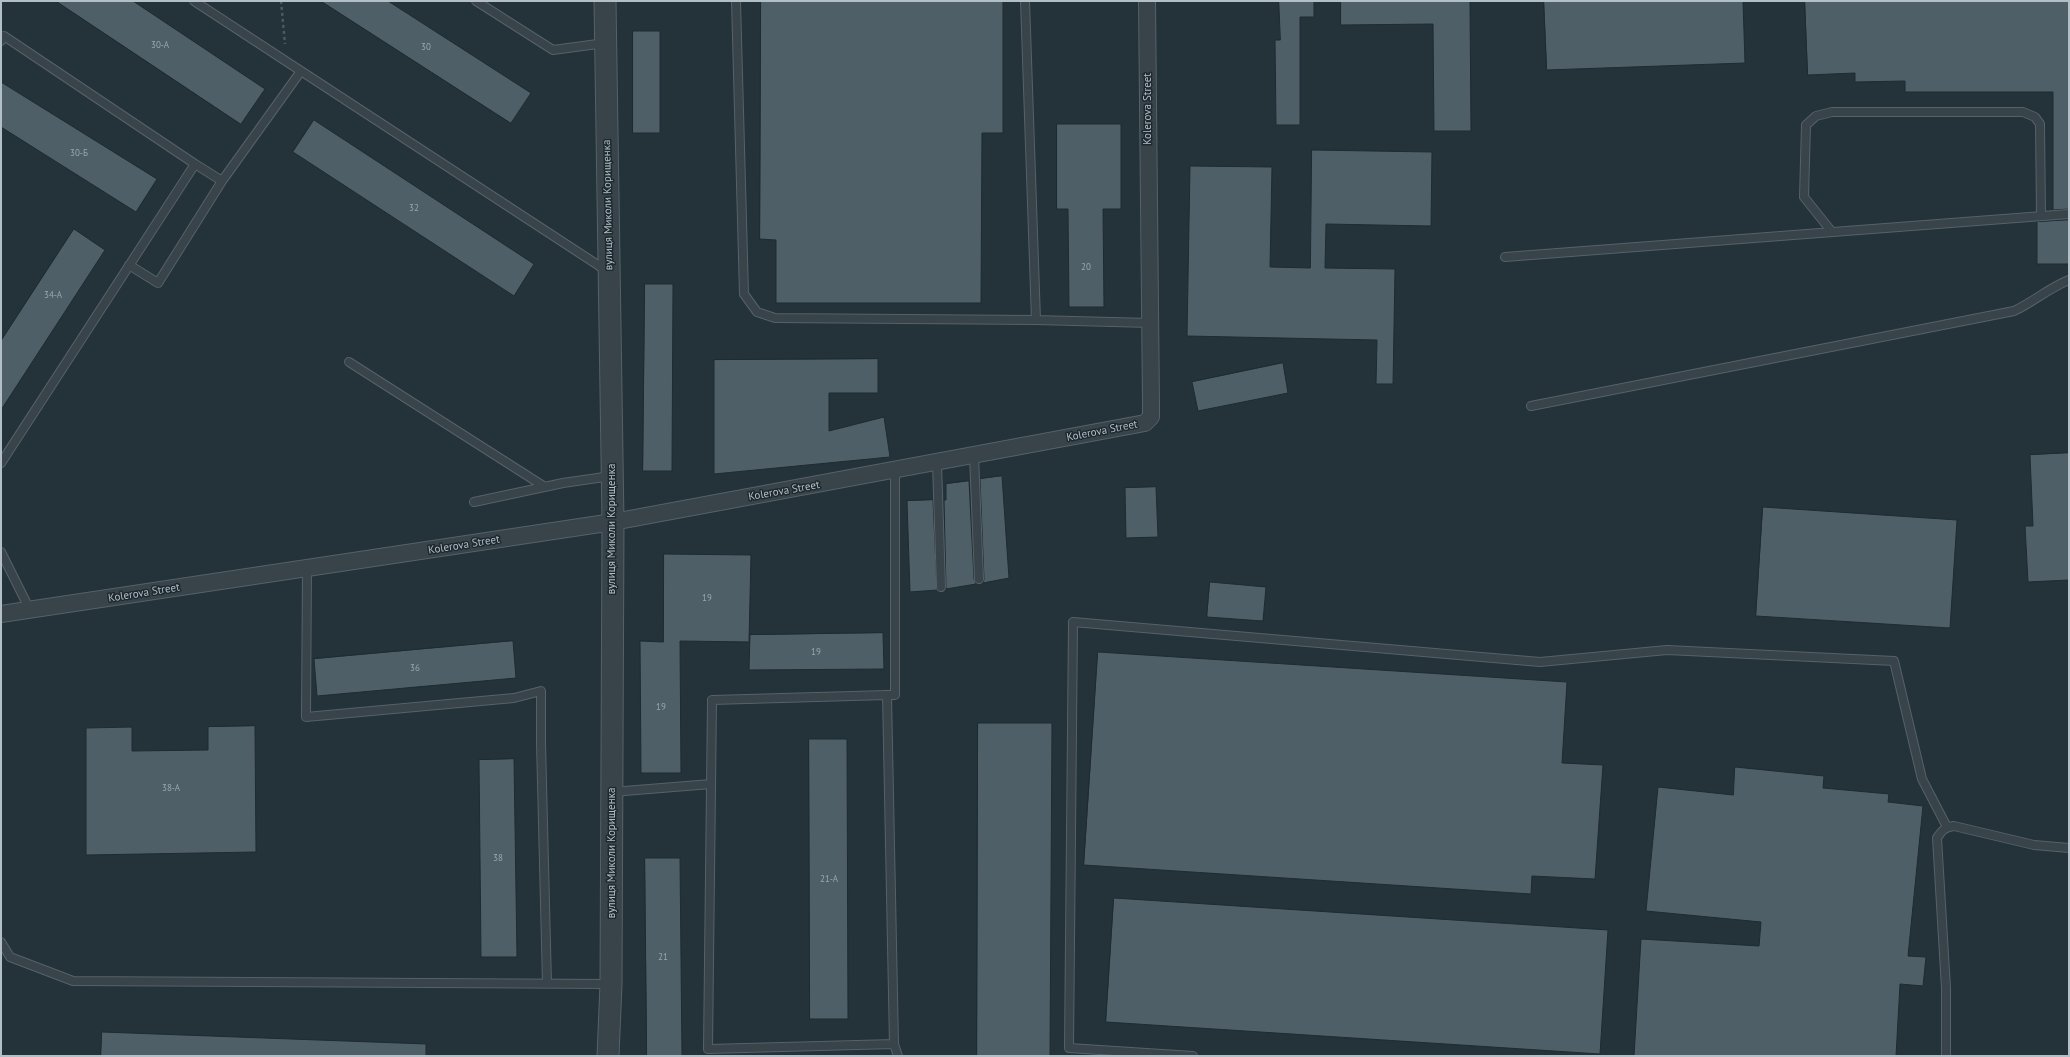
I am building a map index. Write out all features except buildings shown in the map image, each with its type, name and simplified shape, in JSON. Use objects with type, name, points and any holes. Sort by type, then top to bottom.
[{"type":"street","name":"вулиця Миколи Корищенка","points":[[605,1],[613,522],[611,984],[608,1056]]},
{"type":"street","name":"Kolerova Street","points":[[1,614],[613,522],[937,463],[1145,423],[1151,416],[1147,1]]},
{"type":"lane","points":[[194,1],[608,272]]},
{"type":"lane","points":[[476,1],[553,50],[606,43]]},
{"type":"lane","points":[[736,1],[744,294],[757,312],[775,318],[1036,320],[1150,323]]},
{"type":"lane","points":[[1025,1],[1036,320]]},
{"type":"lane","points":[[1,41],[4,36],[194,164],[222,181]]},
{"type":"lane","points":[[129,265],[158,282],[222,181],[301,71]]},
{"type":"lane","points":[[1832,232],[1804,197],[1806,125],[1816,116],[1832,112],[2023,112],[2035,117],[2040,124],[2041,216]]},
{"type":"lane","points":[[1,463],[194,164]]},
{"type":"lane","points":[[1505,257],[2069,214]]},
{"type":"lane","points":[[1531,406],[2014,311],[2053,286],[2069,280]]},
{"type":"lane","points":[[349,362],[545,487]]},
{"type":"lane","points":[[974,456],[979,579]]},
{"type":"lane","points":[[937,463],[941,587]]},
{"type":"lane","points":[[894,1044],[708,1049],[712,700],[895,695],[895,470]]},
{"type":"lane","points":[[474,502],[545,487],[612,476]]},
{"type":"lane","points":[[1,552],[30,610]]},
{"type":"lane","points":[[307,568],[306,717],[514,698],[542,691],[540,743],[547,984]]},
{"type":"lane","points":[[1193,1056],[1069,1048],[1073,622],[1540,662],[1667,650],[1894,661],[1922,779],[1947,827]]},
{"type":"lane","points":[[888,695],[894,1044],[898,1056]]},
{"type":"lane","points":[[612,792],[711,784]]},
{"type":"lane","points":[[1946,1056],[1946,988],[1938,838],[1941,831],[1947,827],[1963,828],[2034,845],[2069,848]]},
{"type":"lane","points":[[1,942],[10,958],[73,981],[611,984]]},
{"type":"path","points":[[281,1],[286,61]]}]
